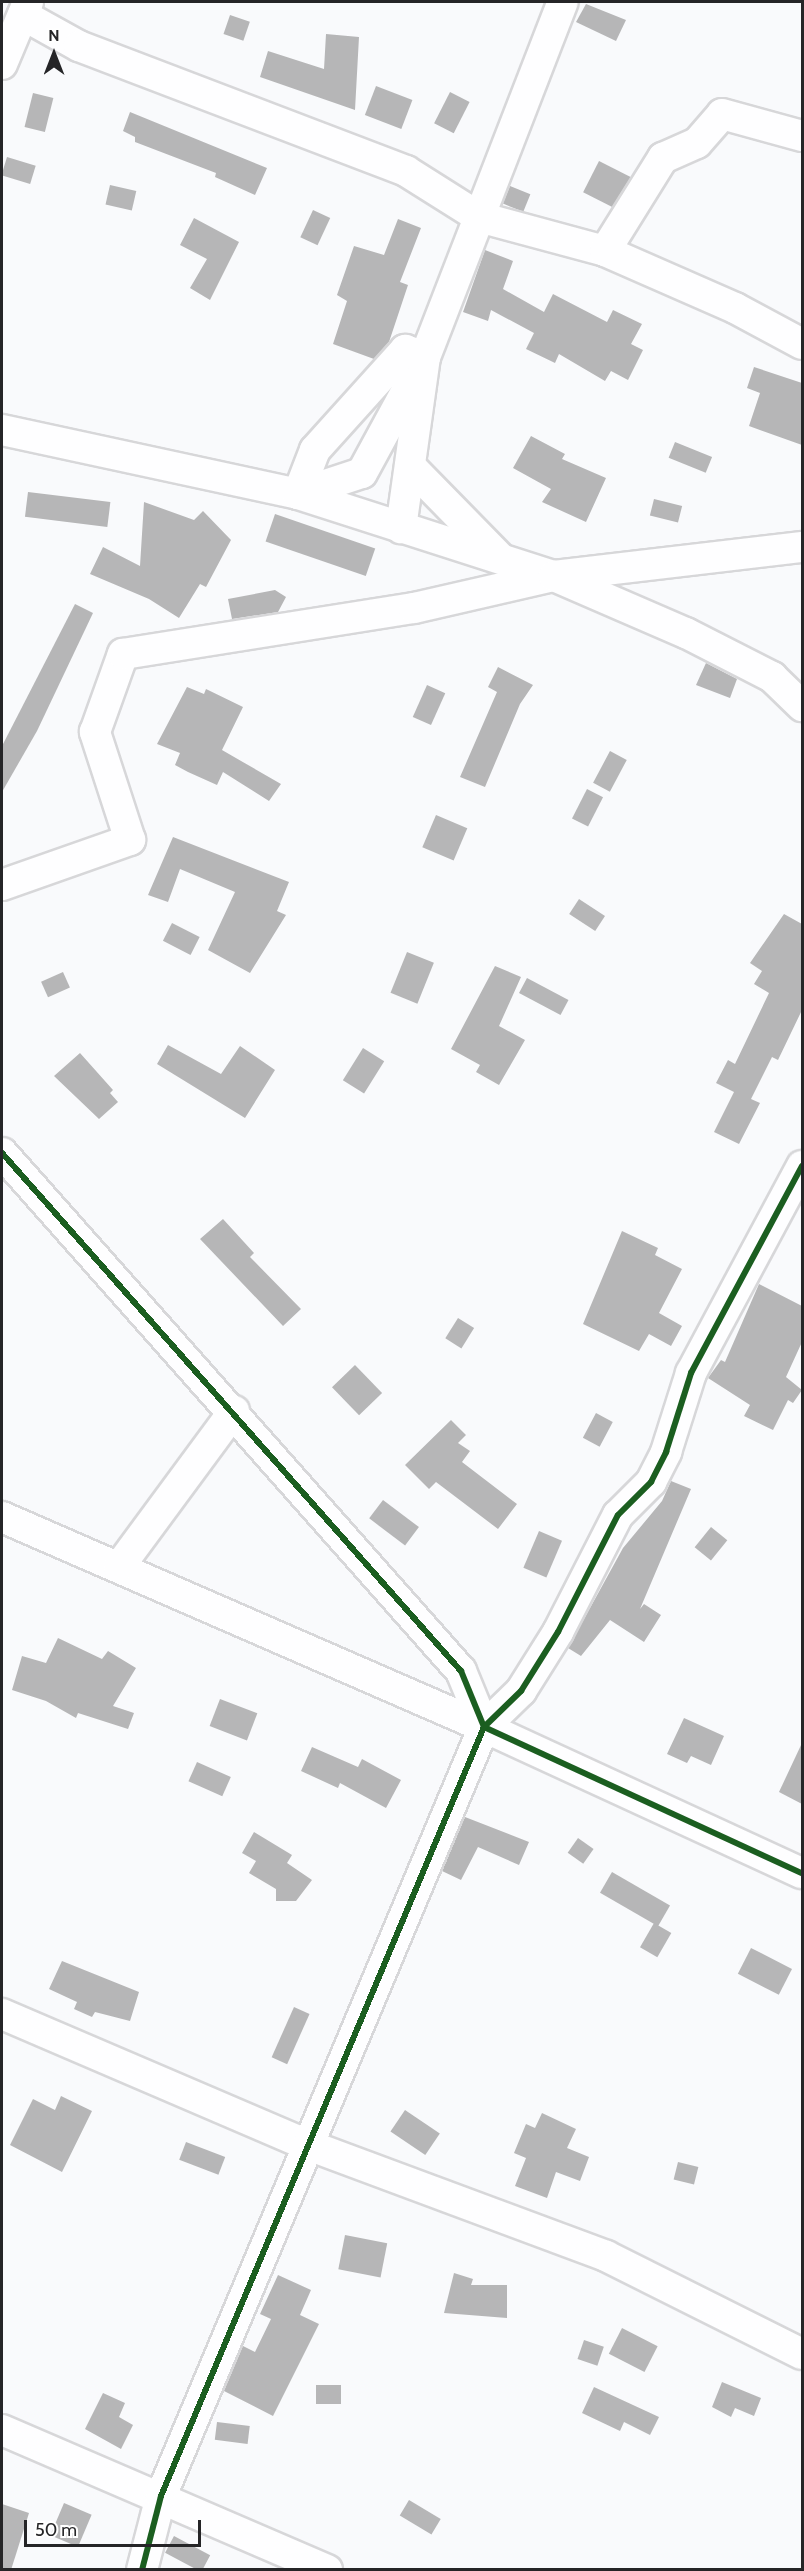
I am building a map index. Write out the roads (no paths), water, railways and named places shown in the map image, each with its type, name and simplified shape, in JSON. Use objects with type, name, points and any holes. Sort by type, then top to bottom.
[{"type":"street","points":[[298,494],[362,473],[425,357],[563,2]]},
{"type":"street","points":[[2,64],[26,8],[79,46],[406,171],[479,217],[605,251],[735,308],[802,344]]},
{"type":"street","points":[[605,251],[663,158],[697,143],[722,114],[802,136]]},
{"type":"street","points":[[298,494],[315,450],[405,350],[425,357]]},
{"type":"street","points":[[401,528],[425,357]]},
{"type":"street","points":[[2,430],[298,494],[554,576],[686,633],[772,677],[802,706]]},
{"type":"street","points":[[410,466],[501,559]]},
{"type":"street","points":[[2,885],[130,840],[95,732],[123,654],[382,614],[554,576],[802,547]]},
{"type":"street","points":[[2,1153],[234,1411],[461,1671],[484,1727]]},
{"type":"street","points":[[141,2570],[161,2496],[484,1727],[521,1691],[618,1515],[651,1482],[691,1374],[802,1166]]},
{"type":"street","points":[[119,1568],[234,1411]]},
{"type":"street","points":[[2,1517],[484,1727],[802,1873]]},
{"type":"street","points":[[2,2014],[308,2145],[606,2256],[802,2354]]},
{"type":"street","points":[[2,2430],[161,2496],[327,2570]]}]
